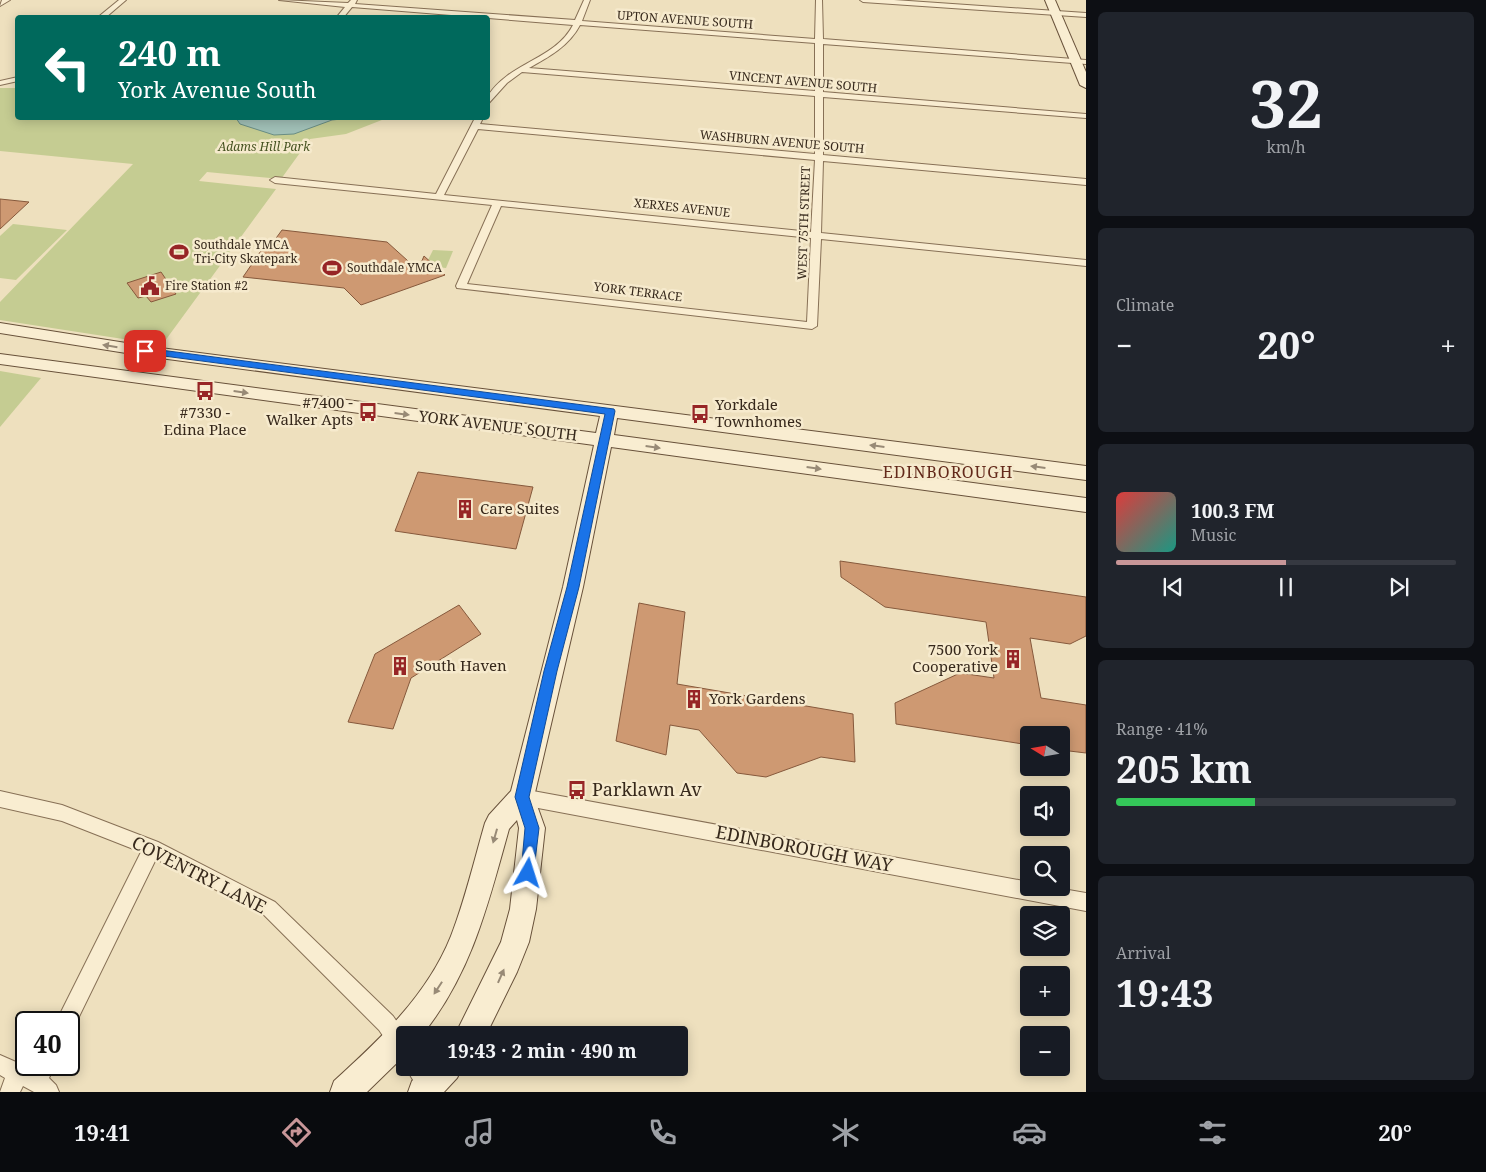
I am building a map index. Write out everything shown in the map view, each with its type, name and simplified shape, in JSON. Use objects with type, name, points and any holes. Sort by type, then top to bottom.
[{"type":"street","points":[[0,4],[7,0]]},
{"type":"street","points":[[104,15],[123,0]]},
{"type":"street","name":"UPTON AVENUE SOUTH","points":[[282,0],[352,3],[487,15]]},
{"type":"street","points":[[490,99],[498,85],[518,69],[559,45],[573,30],[587,0]]},
{"type":"street","name":"WEST 75TH STREET","points":[[812,326],[819,158],[819,0]]},
{"type":"street","points":[[863,0],[1086,15]]},
{"type":"street","points":[[1050,0],[1081,61],[1086,85]]},
{"type":"street","points":[[342,15],[352,3]]},
{"type":"street","name":"UPTON AVENUE SOUTH","points":[[490,15],[1081,61]]},
{"type":"street","name":"VINCENT AVENUE SOUTH","points":[[518,69],[1086,116]]},
{"type":"street","points":[[0,83],[15,80]]},
{"type":"street","points":[[439,196],[477,122]]},
{"type":"street","name":"WASHBURN AVENUE SOUTH","points":[[477,122],[819,158],[1086,182]]},
{"type":"street","name":"XERXES AVENUE","points":[[275,180],[1086,263]]},
{"type":"street","name":"YORK TERRACE","points":[[498,202],[461,286],[812,326]]},
{"type":"street","name":"YORK AVENUE SOUTH","points":[[0,328],[192,357],[1086,473]]},
{"type":"street","points":[[175,383],[192,357]]},
{"type":"street","name":"YORK AVENUE SOUTH","points":[[0,360],[1086,505]]},
{"type":"street","points":[[414,1026],[446,975],[468,926],[498,823],[522,797],[550,671],[573,587],[610,411]]},
{"type":"street","points":[[475,1026],[503,972],[515,942],[523,909],[532,828],[522,797]]},
{"type":"street","name":"EDINBOROUGH WAY","points":[[522,797],[1086,902]]},
{"type":"street","name":"COVENTRY LANE","points":[[0,799],[62,813],[152,848],[268,908],[386,1023],[396,1037]]},
{"type":"street","points":[[71,1011],[152,848]]},
{"type":"street","points":[[344,1092],[396,1051]]},
{"type":"street","points":[[0,1065],[37,1078]]},
{"type":"street","points":[[9,1092],[37,1078]]},
{"type":"green space","name":"Adams Hill Park","points":[[0,88],[15,88],[15,120],[382,120],[346,134],[310,139],[281,179],[207,172],[199,181],[276,189],[162,345],[0,320],[0,302],[133,164],[0,151]]},
{"type":"green space","points":[[13,224],[67,230],[16,280],[0,278],[0,236]]},
{"type":"green space","points":[[433,250],[453,251],[446,268],[436,267],[428,260]]},
{"type":"green space","points":[[0,371],[41,378],[0,427]]},
{"type":"water","points":[[237,120],[332,120],[294,134],[274,135],[240,124]]},
{"type":"building","points":[[0,199],[29,202],[0,229]]},
{"type":"building","name":"Southdale YMCA","points":[[282,230],[387,242],[418,270],[424,256],[445,275],[361,305],[344,288],[243,277],[265,245],[271,245]]},
{"type":"building","name":"Fire Station #2","points":[[161,272],[176,294],[151,302],[146,296],[138,298],[127,283]]},
{"type":"building","name":"Care Suites","points":[[418,472],[533,487],[516,549],[395,531]]},
{"type":"building","name":"7500 York Cooperative","points":[[840,561],[1086,597],[1086,636],[1070,644],[1030,638],[1041,698],[1086,705],[1086,753],[1070,751],[1070,726],[1020,726],[1020,744],[896,724],[895,703],[960,673],[994,678],[986,622],[885,607],[841,577]]},
{"type":"building","name":"York Gardens","points":[[639,603],[685,612],[677,684],[853,714],[855,762],[821,757],[766,777],[737,773],[699,730],[670,725],[666,755],[616,741]]},
{"type":"building","name":"South Haven","points":[[459,605],[481,634],[411,678],[393,729],[348,722],[375,654]]},
{"type":"place","name":"Southdale YMCA Tri-City Skatepark","points":[[179,252]]},
{"type":"place","name":"Southdale YMCA","points":[[332,268]]},
{"type":"place","name":"Fire Station #2","points":[[150,286]]},
{"type":"place","name":"#7330 - Edina Place","points":[[205,391]]},
{"type":"place","name":"#7400 - Walker Apts","points":[[368,412]]},
{"type":"place","name":"Yorkdale Townhomes","points":[[700,414]]},
{"type":"place","name":"Care Suites","points":[[465,509]]},
{"type":"place","name":"7500 York Cooperative","points":[[1013,659]]},
{"type":"place","name":"South Haven","points":[[400,666]]},
{"type":"place","name":"York Gardens","points":[[694,699]]},
{"type":"place","name":"Parklawn Av","points":[[577,790]]},
{"type":"district","name":"EDINBOROUGH","points":[[948,472]]},
{"type":"route","points":[[145,351],[610,411],[573,587],[550,671],[522,797],[532,828],[528,873]]}]
